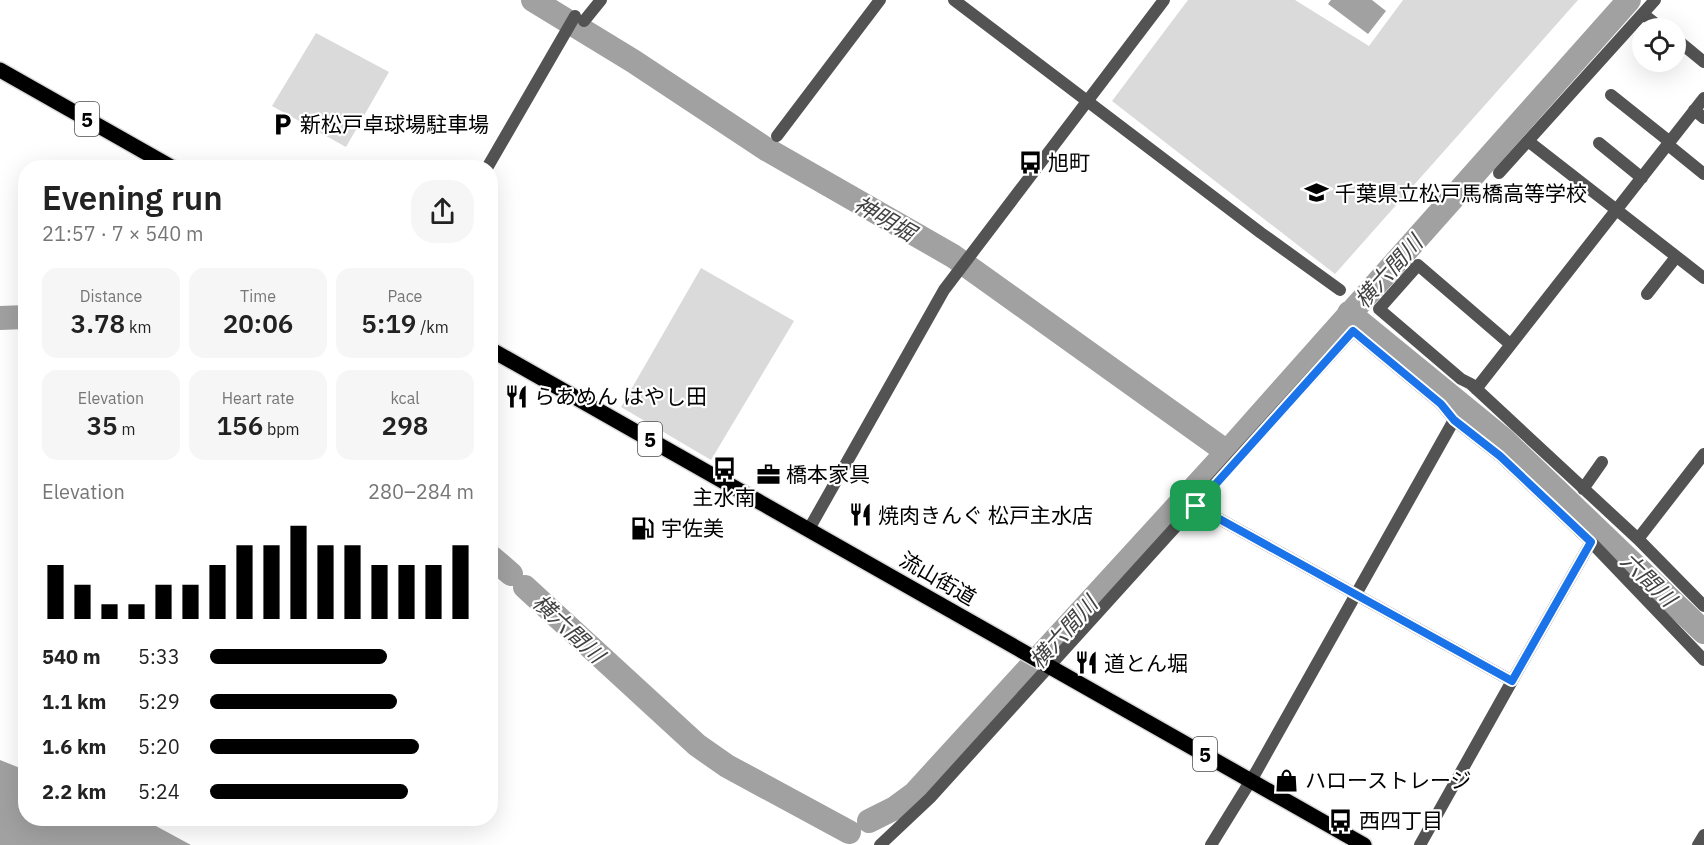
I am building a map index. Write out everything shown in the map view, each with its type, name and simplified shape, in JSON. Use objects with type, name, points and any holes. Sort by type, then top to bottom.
[{"type":"main road","name":"5","points":[[0,70],[159,160]]},
{"type":"main road","name":"流山街道","points":[[498,354],[1364,845]]},
{"type":"street","points":[[492,160],[564,32],[601,0]]},
{"type":"street","points":[[777,136],[880,0]]},
{"type":"street","points":[[954,0],[1340,290]]},
{"type":"street","points":[[809,529],[944,290],[1164,0]]},
{"type":"street","points":[[1499,173],[1655,0]]},
{"type":"street","points":[[1643,14],[1648,18]]},
{"type":"street","points":[[1686,47],[1704,62]]},
{"type":"street","points":[[1611,95],[1704,174]]},
{"type":"street","points":[[1476,389],[1669,143],[1699,114],[1704,98]]},
{"type":"street","points":[[1528,141],[1704,278]]},
{"type":"street","points":[[1599,143],[1642,178]]},
{"type":"street","points":[[1647,294],[1676,257]]},
{"type":"street","points":[[1510,344],[1418,265],[1378,309],[1476,389],[1638,539],[1704,606]]},
{"type":"street","points":[[880,845],[930,798],[1047,665],[1196,506],[1353,331],[1441,404],[1454,420],[1500,456],[1591,542],[1704,660]]},
{"type":"street","points":[[1211,845],[1454,420]]},
{"type":"street","points":[[1638,539],[1704,454]]},
{"type":"street","points":[[1582,489],[1602,462]]},
{"type":"street","points":[[1196,506],[1512,681]]},
{"type":"street","points":[[1420,845],[1591,542]]},
{"type":"street","points":[[1698,845],[1704,835]]},
{"type":"shaded area","name":"千葉県立松戸馬橋高等学校","points":[[1188,0],[1295,0],[1369,46],[1403,0],[1578,0],[1335,274],[1112,101]]},
{"type":"shaded area","points":[[1331,0],[1372,0],[1386,11],[1368,34],[1328,4]]},
{"type":"shaded area","points":[[316,33],[389,72],[346,147],[272,106]]},
{"type":"shaded area","points":[[701,268],[794,321],[711,460],[621,407]]},
{"type":"shaded area","points":[[0,760],[18,767],[18,826],[156,826],[191,845],[0,845]]},
{"type":"waterway","name":"神明堀","points":[[533,0],[633,61],[766,149],[953,256],[1227,452]]},
{"type":"waterway","name":"横六間川","points":[[869,821],[895,808],[914,794],[1227,452],[1629,0]]},
{"type":"waterway","name":"六間川","points":[[1349,313],[1502,438],[1704,632]]},
{"type":"waterway","name":"横六間川","points":[[0,318],[18,317]]},
{"type":"waterway","name":"横六間川","points":[[498,563],[511,574]]},
{"type":"waterway","name":"横六間川","points":[[525,587],[697,745],[727,766],[849,832]]},
{"type":"place","name":"新松戸卓球場駐車場","points":[[282,124]]},
{"type":"place","name":"旭町","points":[[1030,162]]},
{"type":"place","name":"千葉県立松戸馬橋高等学校","points":[[1317,193]]},
{"type":"place","name":"らあめん はやし田","points":[[516,396]]},
{"type":"place","name":"主水南","points":[[724,469]]},
{"type":"place","name":"橋本家具","points":[[768,474]]},
{"type":"place","name":"焼肉きんぐ 松戸主水店","points":[[860,515]]},
{"type":"place","name":"宇佐美","points":[[643,528]]},
{"type":"place","name":"道とん堀","points":[[1086,663]]},
{"type":"place","name":"ハローストレージ","points":[[1287,780]]},
{"type":"place","name":"西四丁目","points":[[1341,820]]},
{"type":"route","points":[[1353,331],[1441,404],[1454,420],[1474,433],[1500,456],[1591,542],[1512,681],[1196,506],[1353,331]]}]
